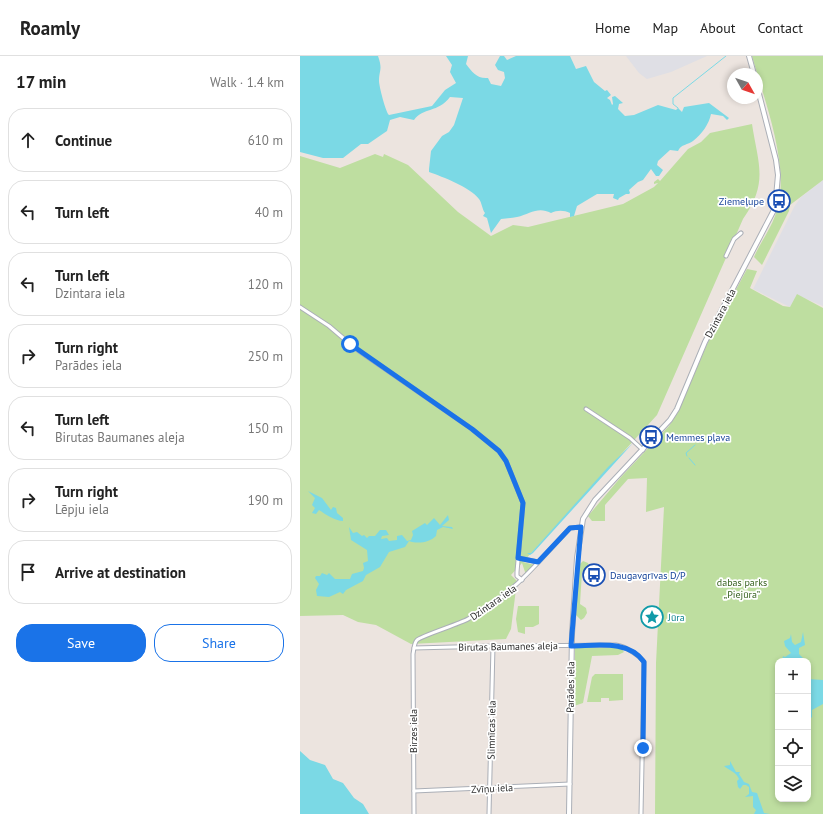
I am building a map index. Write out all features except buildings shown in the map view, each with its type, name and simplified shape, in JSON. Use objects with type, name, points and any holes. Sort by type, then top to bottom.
[{"type":"street","points":[[749,56],[752,68]]},
{"type":"street","name":"Dzintara iela","points":[[586,513],[595,500],[670,420],[677,408],[705,342],[775,208],[777,196],[777,168],[761,104]]},
{"type":"street","points":[[726,256],[734,239],[741,233]]},
{"type":"street","points":[[300,307],[329,326],[356,349],[472,429],[499,451],[506,461],[523,503],[517,576],[522,580]]},
{"type":"street","points":[[586,409],[630,438],[643,450]]},
{"type":"street","name":"Parādes iela","points":[[569,814],[571,646],[581,527],[586,513]]},
{"type":"street","name":"Dzintara iela","points":[[414,648],[415,643],[420,638],[452,627],[469,619],[504,596],[522,580],[570,528],[581,527]]},
{"type":"street","points":[[518,558],[538,562]]},
{"type":"street","name":"Birutas Baumanes aleja","points":[[414,648],[620,645],[641,658],[644,662],[641,814]]},
{"type":"street","name":"Slimnīcas iela","points":[[490,814],[493,646]]},
{"type":"street","name":"Birzes iela","points":[[414,648],[414,814]]},
{"type":"street","name":"Zvīņu iela","points":[[414,791],[570,784]]},
{"type":"shaded area","points":[[626,56],[707,56],[671,72],[647,79],[639,73]]},
{"type":"shaded area","points":[[823,180],[823,306],[797,295],[790,307],[753,289],[794,207],[801,197]]},
{"type":"green space","points":[[752,56],[823,56],[823,180],[790,205],[789,211],[762,265],[754,257],[775,216],[780,198],[781,179],[775,136],[763,94],[763,68],[756,68]]},
{"type":"green space","points":[[752,124],[760,173],[756,194],[743,219],[657,415],[523,562],[535,565],[526,575],[522,563],[511,575],[517,581],[511,629],[506,639],[411,644],[376,625],[358,622],[343,615],[300,616],[300,156],[340,168],[375,154],[383,157],[384,154],[408,165],[458,212],[491,236],[513,225],[528,227],[623,204],[654,187],[658,183],[654,184],[654,182],[658,179],[660,181],[688,149],[701,142],[710,133]]},
{"type":"green space","name":"dabas parks „Piejūra”","points":[[747,269],[757,271],[750,288],[783,306],[790,307],[797,294],[823,308],[823,814],[655,814],[656,663],[664,507],[646,512],[647,478],[628,479],[605,505],[605,521],[592,521],[588,516],[621,477],[669,426],[678,412],[708,342]]},
{"type":"green space","points":[[583,561],[588,563],[589,566],[588,576],[584,571],[582,572],[580,604],[586,608],[587,613],[581,620],[576,615],[579,565]]},
{"type":"green space","points":[[518,606],[539,606],[539,624],[533,627],[525,627],[525,634],[518,632],[516,619]]},
{"type":"green space","points":[[575,647],[621,648],[624,652],[618,655],[592,656],[583,703],[574,706]]},
{"type":"green space","points":[[595,674],[623,674],[623,700],[609,701],[609,698],[601,698],[601,702],[587,702],[592,677]]},
{"type":"water","points":[[300,56],[378,56],[381,67],[379,84],[389,115],[432,106],[445,90],[456,83],[450,72],[452,65],[446,56],[468,56],[466,64],[473,72],[478,76],[488,78],[491,84],[501,86],[505,78],[504,72],[498,70],[495,65],[500,56],[504,56],[507,60],[516,56],[570,56],[576,69],[586,66],[594,82],[605,91],[607,90],[611,95],[607,98],[610,100],[612,105],[612,97],[615,96],[623,103],[619,104],[618,109],[625,116],[634,115],[658,105],[676,110],[678,108],[682,112],[684,107],[709,103],[729,118],[727,120],[723,116],[711,114],[707,125],[696,138],[681,147],[678,151],[670,150],[658,161],[657,165],[663,170],[659,176],[656,176],[651,169],[643,180],[638,182],[629,190],[629,194],[626,194],[618,200],[613,198],[614,194],[597,194],[577,206],[574,216],[570,217],[570,213],[563,211],[551,213],[538,210],[517,217],[501,219],[491,233],[487,218],[483,216],[485,213],[481,202],[475,195],[456,183],[429,172],[431,151],[442,136],[449,132],[454,125],[463,98],[450,97],[441,106],[422,113],[414,120],[400,117],[390,120],[387,131],[368,144],[361,144],[343,158],[323,158],[300,152]]},
{"type":"water","points":[[633,443],[533,553],[530,555],[527,553],[531,553],[608,467]]},
{"type":"water","points":[[308,491],[322,498],[331,510],[333,507],[336,508],[337,513],[343,518],[343,521],[333,519],[319,510],[316,514],[312,513],[315,508],[312,505],[315,498]]},
{"type":"water","points":[[448,515],[449,520],[442,526],[452,527],[453,529],[443,527],[437,530],[436,536],[430,540],[419,543],[409,541],[405,547],[389,552],[380,567],[366,575],[363,581],[346,590],[343,594],[340,592],[329,597],[317,596],[316,590],[319,584],[315,578],[316,576],[320,576],[322,573],[327,575],[329,573],[335,579],[350,579],[352,574],[363,571],[363,563],[368,561],[367,550],[351,540],[349,527],[353,533],[357,532],[367,538],[369,536],[375,536],[380,530],[386,530],[389,535],[382,536],[381,539],[387,538],[389,541],[397,540],[397,536],[402,535],[407,541],[411,540],[413,535],[412,531],[425,523],[427,525],[434,518],[440,525]]},
{"type":"water","points":[[803,632],[805,645],[799,648],[799,654],[803,658],[783,658],[783,656],[785,657],[791,653],[785,646],[784,641],[790,638],[791,634],[792,642],[795,645],[801,642]]},
{"type":"water","points":[[811,679],[823,680],[823,704],[812,710],[812,718]]},
{"type":"water","points":[[300,751],[310,760],[325,765],[333,779],[343,783],[354,798],[363,804],[369,814],[300,814]]},
{"type":"water","points":[[730,761],[736,772],[740,772],[739,774],[744,782],[749,784],[752,792],[757,793],[764,813],[770,814],[754,814],[756,810],[753,807],[753,796],[745,797],[749,794],[749,787],[743,785],[740,789],[738,787],[737,781],[739,779],[737,776],[724,766],[730,765]]},
{"type":"waterway","points":[[678,108],[673,104],[673,98],[726,56]]},
{"type":"waterway","points":[[687,456],[686,453],[695,445]]},
{"type":"waterway","points":[[689,458],[695,465]]},
{"type":"place","name":"Ziemeļupe","points":[[779,201]]},
{"type":"place","name":"Memmes pļava","points":[[651,437]]},
{"type":"place","name":"Daugavgrīvas D/P","points":[[594,575]]},
{"type":"place","name":"Jūra","points":[[652,617]]},
{"type":"route","points":[[350,344],[472,429],[499,451],[506,461],[523,503],[518,558],[538,562],[570,528],[581,527],[577,558],[571,646],[621,646],[641,658],[644,662],[643,748]]}]
